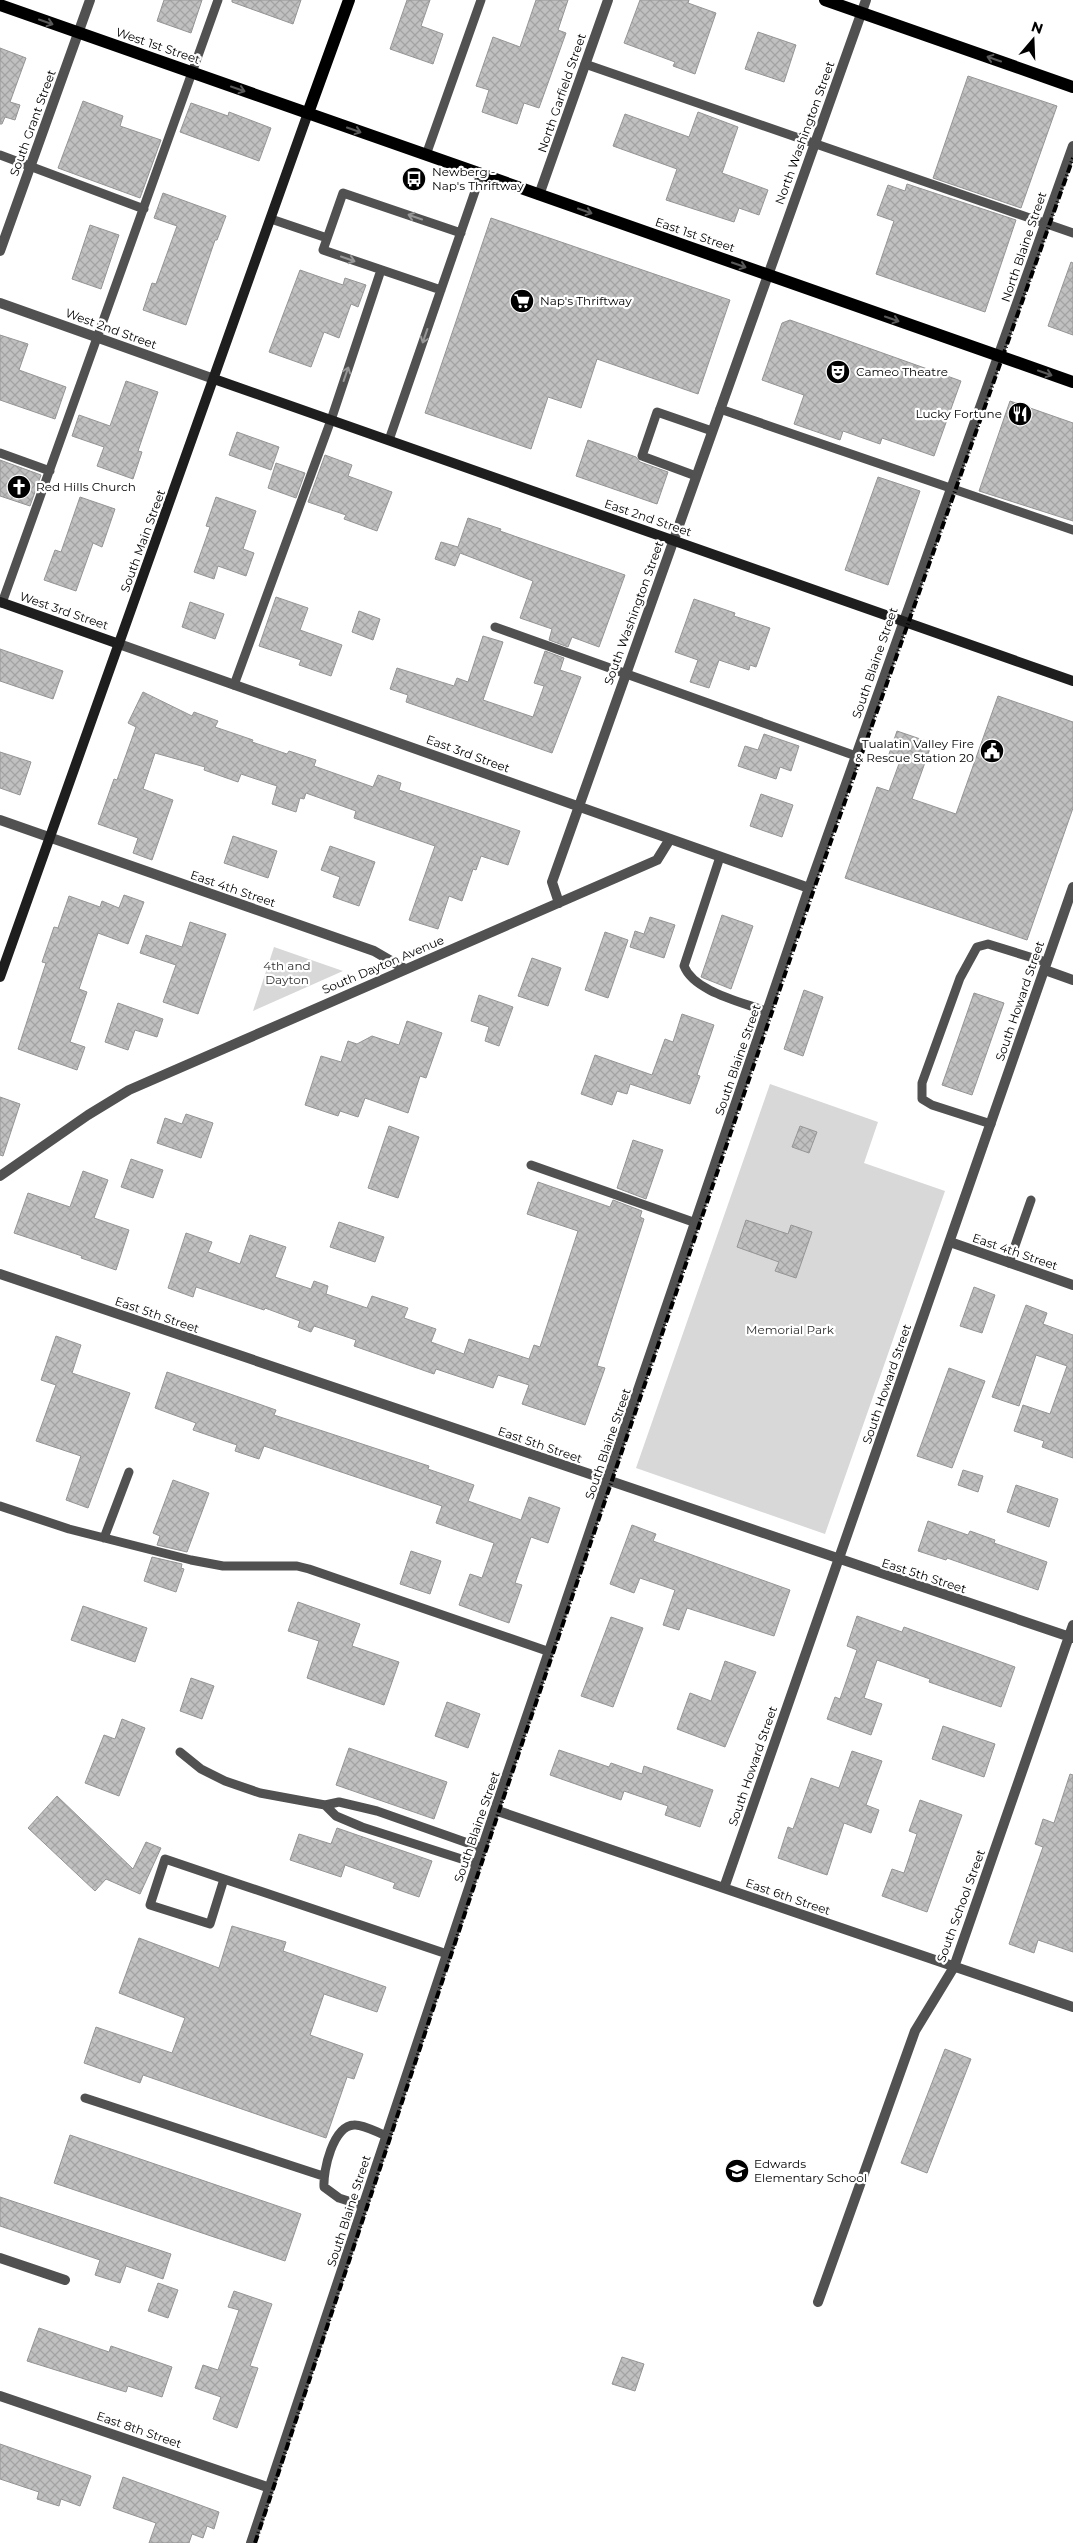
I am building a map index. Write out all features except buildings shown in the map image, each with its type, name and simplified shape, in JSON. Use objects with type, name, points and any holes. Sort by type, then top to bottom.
[{"type":"main road","points":[[308,113],[349,0]]},
{"type":"main road","points":[[825,0],[1073,87]]},
{"type":"main road","name":"West 1st Street","points":[[0,6],[308,113]]},
{"type":"main road","name":"East 1st Street","points":[[308,113],[1073,382]]},
{"type":"street","name":"South Grant Street","points":[[0,251],[90,0]]},
{"type":"street","name":"North Garfield Street","points":[[539,195],[608,0]]},
{"type":"street","name":"North Washington Street","points":[[767,275],[866,0]]},
{"type":"street","name":"South Main Street","points":[[0,977],[308,113]]},
{"type":"street","name":"North Blaine Street","points":[[999,356],[1073,146]]},
{"type":"street","name":"South Washington Street","points":[[559,903],[552,882],[767,275]]},
{"type":"street","name":"West 2nd Street","points":[[0,303],[214,379]]},
{"type":"street","name":"South Blaine Street","points":[[251,2543],[482,1848],[809,888],[999,356]]},
{"type":"street","name":"East 2nd Street","points":[[214,379],[1073,681]]},
{"type":"street","name":"West 3rd Street","points":[[1,602],[119,644]]},
{"type":"street","name":"East 3rd Street","points":[[119,644],[809,888]]},
{"type":"street","name":"East 4th Street","points":[[0,820],[374,951],[406,969]]},
{"type":"street","name":"South Dayton Avenue","points":[[0,1176],[88,1115],[129,1090],[657,860],[670,839]]},
{"type":"street","name":"South Howard Street","points":[[724,1888],[1073,887]]},
{"type":"street","points":[[1046,966],[1073,980]]},
{"type":"street","name":"East 4th Street","points":[[950,1242],[1073,1285]]},
{"type":"street","name":"East 5th Street","points":[[0,1274],[1071,1638]]},
{"type":"street","name":"South School Street","points":[[818,2302],[915,2031],[954,1967],[1071,1638],[1073,1625]]},
{"type":"street","name":"East 6th Street","points":[[495,1810],[1073,2007]]},
{"type":"street","points":[[0,2258],[65,2280]]},
{"type":"street","name":"East 8th Street","points":[[0,2396],[270,2488]]},
{"type":"lane","points":[[1,602],[98,338],[218,0]]},
{"type":"lane","points":[[426,155],[481,0]]},
{"type":"lane","points":[[585,64],[814,145],[1073,233]]},
{"type":"lane","points":[[0,155],[144,209]]},
{"type":"lane","points":[[389,440],[481,174]]},
{"type":"lane","points":[[441,290],[324,250],[343,193],[461,233]]},
{"type":"lane","points":[[271,219],[328,238]]},
{"type":"lane","points":[[234,685],[331,420],[381,270]]},
{"type":"lane","points":[[720,409],[1073,530]]},
{"type":"lane","points":[[696,476],[642,456],[657,412],[712,430]]},
{"type":"lane","points":[[0,453],[50,471]]},
{"type":"lane","points":[[495,628],[856,756]]},
{"type":"lane","points":[[720,857],[684,966],[686,973],[701,987],[768,1012]]},
{"type":"lane","points":[[991,1124],[932,1105],[922,1099],[922,1083],[960,978],[976,947],[988,944],[1046,966]]},
{"type":"lane","points":[[531,1166],[696,1223]]},
{"type":"lane","points":[[1009,1263],[1031,1200]]},
{"type":"lane","points":[[104,1538],[129,1472]]},
{"type":"lane","points":[[0,1506],[69,1529],[224,1566],[297,1566],[310,1569],[550,1652]]},
{"type":"lane","points":[[180,1752],[201,1769],[225,1781],[260,1793],[325,1805],[339,1802],[378,1811],[482,1848]]},
{"type":"lane","points":[[325,1805],[336,1816],[362,1827],[477,1864]]},
{"type":"lane","points":[[224,1879],[210,1924],[150,1905],[165,1859],[447,1954]]},
{"type":"lane","points":[[85,2098],[323,2176]]},
{"type":"lane","points":[[364,2206],[340,2198],[324,2187],[323,2176],[336,2138],[343,2129],[354,2125],[387,2136]]},
{"type":"green space","name":"4th and Dayton","points":[[274,947],[343,971],[253,1011]]},
{"type":"green space","name":"Memorial Park","points":[[770,1084],[878,1122],[864,1163],[945,1191],[825,1534],[636,1468]]},
{"type":"railway","points":[[255,2543],[499,1811],[814,889],[1073,158]]},
{"type":"place","name":"Newberg - Nap's Thriftway","points":[[414,179]]},
{"type":"place","name":"Nap's Thriftway","points":[[522,301]]},
{"type":"place","name":"Cameo Theatre","points":[[838,372]]},
{"type":"place","name":"Lucky Fortune","points":[[1020,414]]},
{"type":"place","name":"Red Hills Church","points":[[19,487]]},
{"type":"place","name":"Tualatin Valley Fire & Rescue Station 20","points":[[992,751]]},
{"type":"place","name":"Edwards Elementary School","points":[[737,2171]]}]
